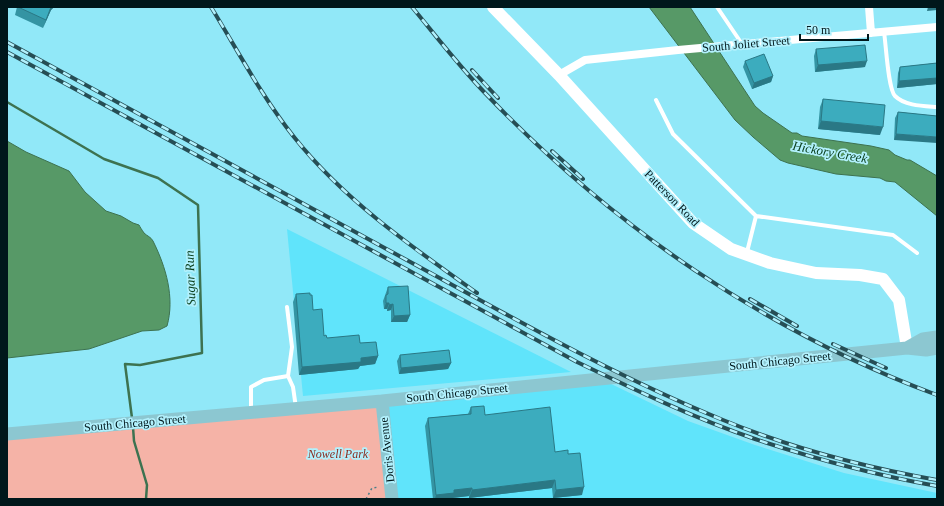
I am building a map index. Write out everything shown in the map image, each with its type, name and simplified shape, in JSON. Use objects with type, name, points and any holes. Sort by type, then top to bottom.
[{"type":"main road","name":"South Chicago Street","points":[[907,348],[924,339],[937,337]]},
{"type":"main road","name":"South Chicago Street","points":[[7,434],[382,401],[907,348],[926,350],[937,348]]},
{"type":"main road","name":"Doris Avenue","points":[[382,401],[392,499]]},
{"type":"street","name":"Patterson Road","points":[[494,7],[559,75],[693,223],[730,249],[770,263],[816,273],[860,275],[883,279],[899,300],[907,348]]},
{"type":"street","points":[[869,7],[871,33]]},
{"type":"street","name":"South Joliet Street","points":[[559,75],[585,60],[678,50],[937,27]]},
{"type":"lane","points":[[716,7],[743,45]]},
{"type":"lane","points":[[884,32],[890,84],[894,96],[906,103],[937,107]]},
{"type":"lane","points":[[656,100],[673,134],[756,216],[893,235],[916,252]]},
{"type":"lane","points":[[746,254],[756,216]]},
{"type":"lane","points":[[287,307],[292,347],[288,376],[293,387],[296,408]]},
{"type":"lane","points":[[251,412],[251,387],[264,380],[288,376]]},
{"type":"path","points":[[366,499],[372,488],[391,485]]},
{"type":"shaded area","points":[[287,229],[571,372],[303,396]]},
{"type":"shaded area","points":[[607,382],[688,421],[755,445],[844,473],[937,493],[937,499],[398,499],[388,405]]},
{"type":"green space","name":"Nowell Park","points":[[378,406],[388,499],[7,499],[7,439]]},
{"type":"water","name":"Hickory Creek","points":[[649,7],[690,7],[755,106],[792,133],[797,133],[802,136],[889,150],[895,155],[910,160],[937,176],[937,216],[895,182],[886,181],[880,178],[836,174],[780,160],[735,120]]},
{"type":"water","points":[[7,141],[26,152],[69,171],[85,192],[106,211],[121,216],[139,225],[144,233],[151,238],[162,261],[170,294],[167,326],[159,330],[142,331],[89,349],[7,358]]},
{"type":"building","points":[[18,7],[51,7],[46,20]]},
{"type":"building","points":[[865,45],[867,61],[818,65],[816,49]]},
{"type":"building","points":[[764,54],[773,76],[754,83],[745,61]]},
{"type":"building","points":[[937,63],[937,78],[899,81],[900,67]]},
{"type":"building","points":[[823,99],[885,105],[883,127],[821,121]]},
{"type":"building","points":[[898,112],[937,116],[937,137],[896,134]]},
{"type":"building","points":[[408,286],[410,315],[394,316],[393,304],[389,305],[389,303],[386,303],[388,287]]},
{"type":"building","points":[[310,293],[310,295],[312,295],[313,310],[322,309],[324,336],[326,335],[327,338],[359,335],[360,343],[376,342],[378,356],[361,358],[361,362],[302,367],[296,294]]},
{"type":"building","points":[[449,350],[451,363],[401,368],[400,355]]},
{"type":"building","points":[[484,406],[485,415],[550,407],[555,452],[568,450],[568,454],[580,453],[584,487],[556,490],[555,480],[472,490],[472,488],[454,490],[454,493],[436,495],[428,418],[471,414],[471,407]]},
{"type":"waterway","name":"Sugar Run","points":[[7,102],[104,159],[158,178],[198,205],[202,353],[140,365],[125,364],[132,418]]},
{"type":"waterway","name":"Sugar Run","points":[[133,427],[134,441],[147,485],[146,499]]},
{"type":"railway","points":[[211,7],[271,106],[282,122],[314,160],[357,202],[380,221],[477,293]]},
{"type":"railway","points":[[412,7],[475,83],[534,142],[585,187],[638,230],[694,270],[752,306],[812,340],[873,369],[937,395]]},
{"type":"railway","points":[[7,42],[561,344],[641,384],[723,420],[801,448],[855,463],[937,480]]},
{"type":"railway","points":[[7,52],[577,362],[621,383],[687,413],[755,439],[845,466],[937,486]]},
{"type":"railway","points":[[472,70],[498,98]]},
{"type":"railway","points":[[552,151],[583,179]]},
{"type":"railway","points":[[750,299],[797,326]]},
{"type":"railway","points":[[833,344],[886,368]]}]
